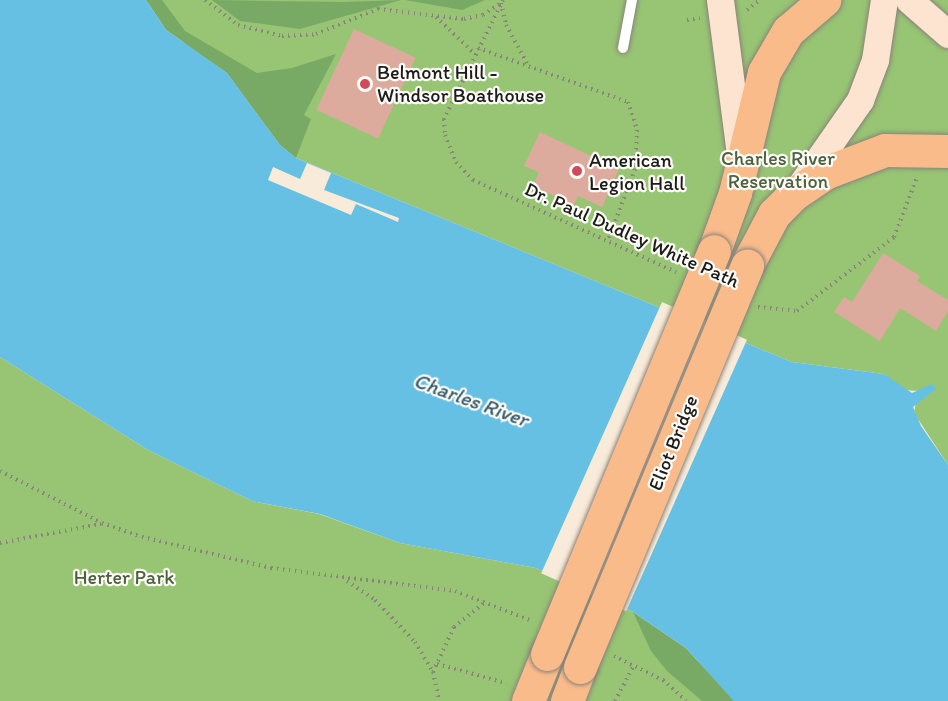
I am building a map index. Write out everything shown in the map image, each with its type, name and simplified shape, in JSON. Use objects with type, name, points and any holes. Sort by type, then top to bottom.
[{"type":"highway","name":"Eliot Bridge","points":[[519,692],[714,251],[742,167],[754,102],[770,59],[793,26],[824,0]]},
{"type":"highway","name":"Eliot Bridge","points":[[567,701],[593,660],[747,265],[768,221],[794,194],[827,172],[862,156],[896,149],[948,151]]},
{"type":"main road","points":[[794,194],[860,100],[875,60],[884,0]]},
{"type":"main road","points":[[909,0],[948,34]]},
{"type":"main road","points":[[731,5],[742,167]]},
{"type":"lane","points":[[623,48],[632,0]]},
{"type":"path","points":[[205,0],[238,25],[282,36],[316,34],[378,9],[474,18],[502,1],[510,33],[528,65]]},
{"type":"path","points":[[731,5],[754,8],[760,0]]},
{"type":"path","name":"Dr. Paul Dudley White Path","points":[[502,1],[444,119],[445,135],[460,169],[498,192],[682,274]]},
{"type":"path","points":[[436,16],[475,54]]},
{"type":"path","points":[[478,48],[628,102],[637,130],[634,176],[608,240]]},
{"type":"path","name":"Dr. Paul Dudley White Path","points":[[748,302],[789,312],[810,302],[894,237],[917,177],[906,176]]},
{"type":"path","points":[[0,471],[102,523],[183,549],[346,580],[428,586],[485,602],[544,639]]},
{"type":"path","points":[[0,543],[102,523]]},
{"type":"path","points":[[346,580],[392,615],[415,642],[433,672],[439,701]]},
{"type":"path","points":[[433,672],[454,627],[485,602]]},
{"type":"path","points":[[593,660],[634,665],[663,680],[685,700]]},
{"type":"path","points":[[437,664],[519,692]]},
{"type":"path","points":[[615,701],[634,665]]},
{"type":"green space","name":"Charles River Reservation","points":[[146,0],[948,0],[948,465],[914,413],[918,391],[904,390],[884,374],[792,362],[296,158],[280,145],[227,73],[187,46]]},
{"type":"green space","points":[[146,0],[162,0],[185,31],[257,73],[292,68],[336,54],[304,115],[311,119],[296,158],[280,145],[227,73],[166,30]]},
{"type":"green space","points":[[212,0],[341,2],[401,0],[300,29],[240,21]]},
{"type":"green space","points":[[405,0],[485,0],[462,10]]},
{"type":"green space","name":"Herter Park","points":[[0,357],[148,450],[252,501],[319,514],[400,543],[536,568],[595,593],[633,612],[708,669],[734,701],[0,701]]},
{"type":"green space","points":[[633,612],[686,648],[734,701],[702,701],[667,671],[651,651]]},
{"type":"water","name":"Charles River","points":[[0,0],[146,0],[166,30],[227,73],[280,145],[296,158],[792,362],[884,374],[912,393],[932,384],[936,389],[913,407],[921,426],[948,465],[948,701],[734,701],[686,648],[633,612],[595,593],[536,568],[400,543],[320,514],[252,501],[148,450],[0,357]]},
{"type":"pier","points":[[307,163],[331,173],[324,190],[399,218],[398,222],[356,204],[351,215],[268,180],[273,167],[300,179]]},
{"type":"pier","points":[[662,302],[747,340],[626,611],[541,573]]},
{"type":"building","name":"Belmont Hill - Windsor Boathouse","points":[[354,29],[416,58],[378,138],[316,110]]},
{"type":"building","name":"American Legion Hall","points":[[540,132],[619,169],[602,207],[578,196],[574,205],[533,186],[539,172],[524,166]]},
{"type":"building","points":[[883,253],[920,276],[917,281],[948,300],[948,311],[936,331],[900,308],[880,341],[834,312],[844,297],[852,302]]},
{"type":"place","name":"Belmont Hill - Windsor Boathouse","points":[[365,84]]},
{"type":"place","name":"American Legion Hall","points":[[577,171]]}]
